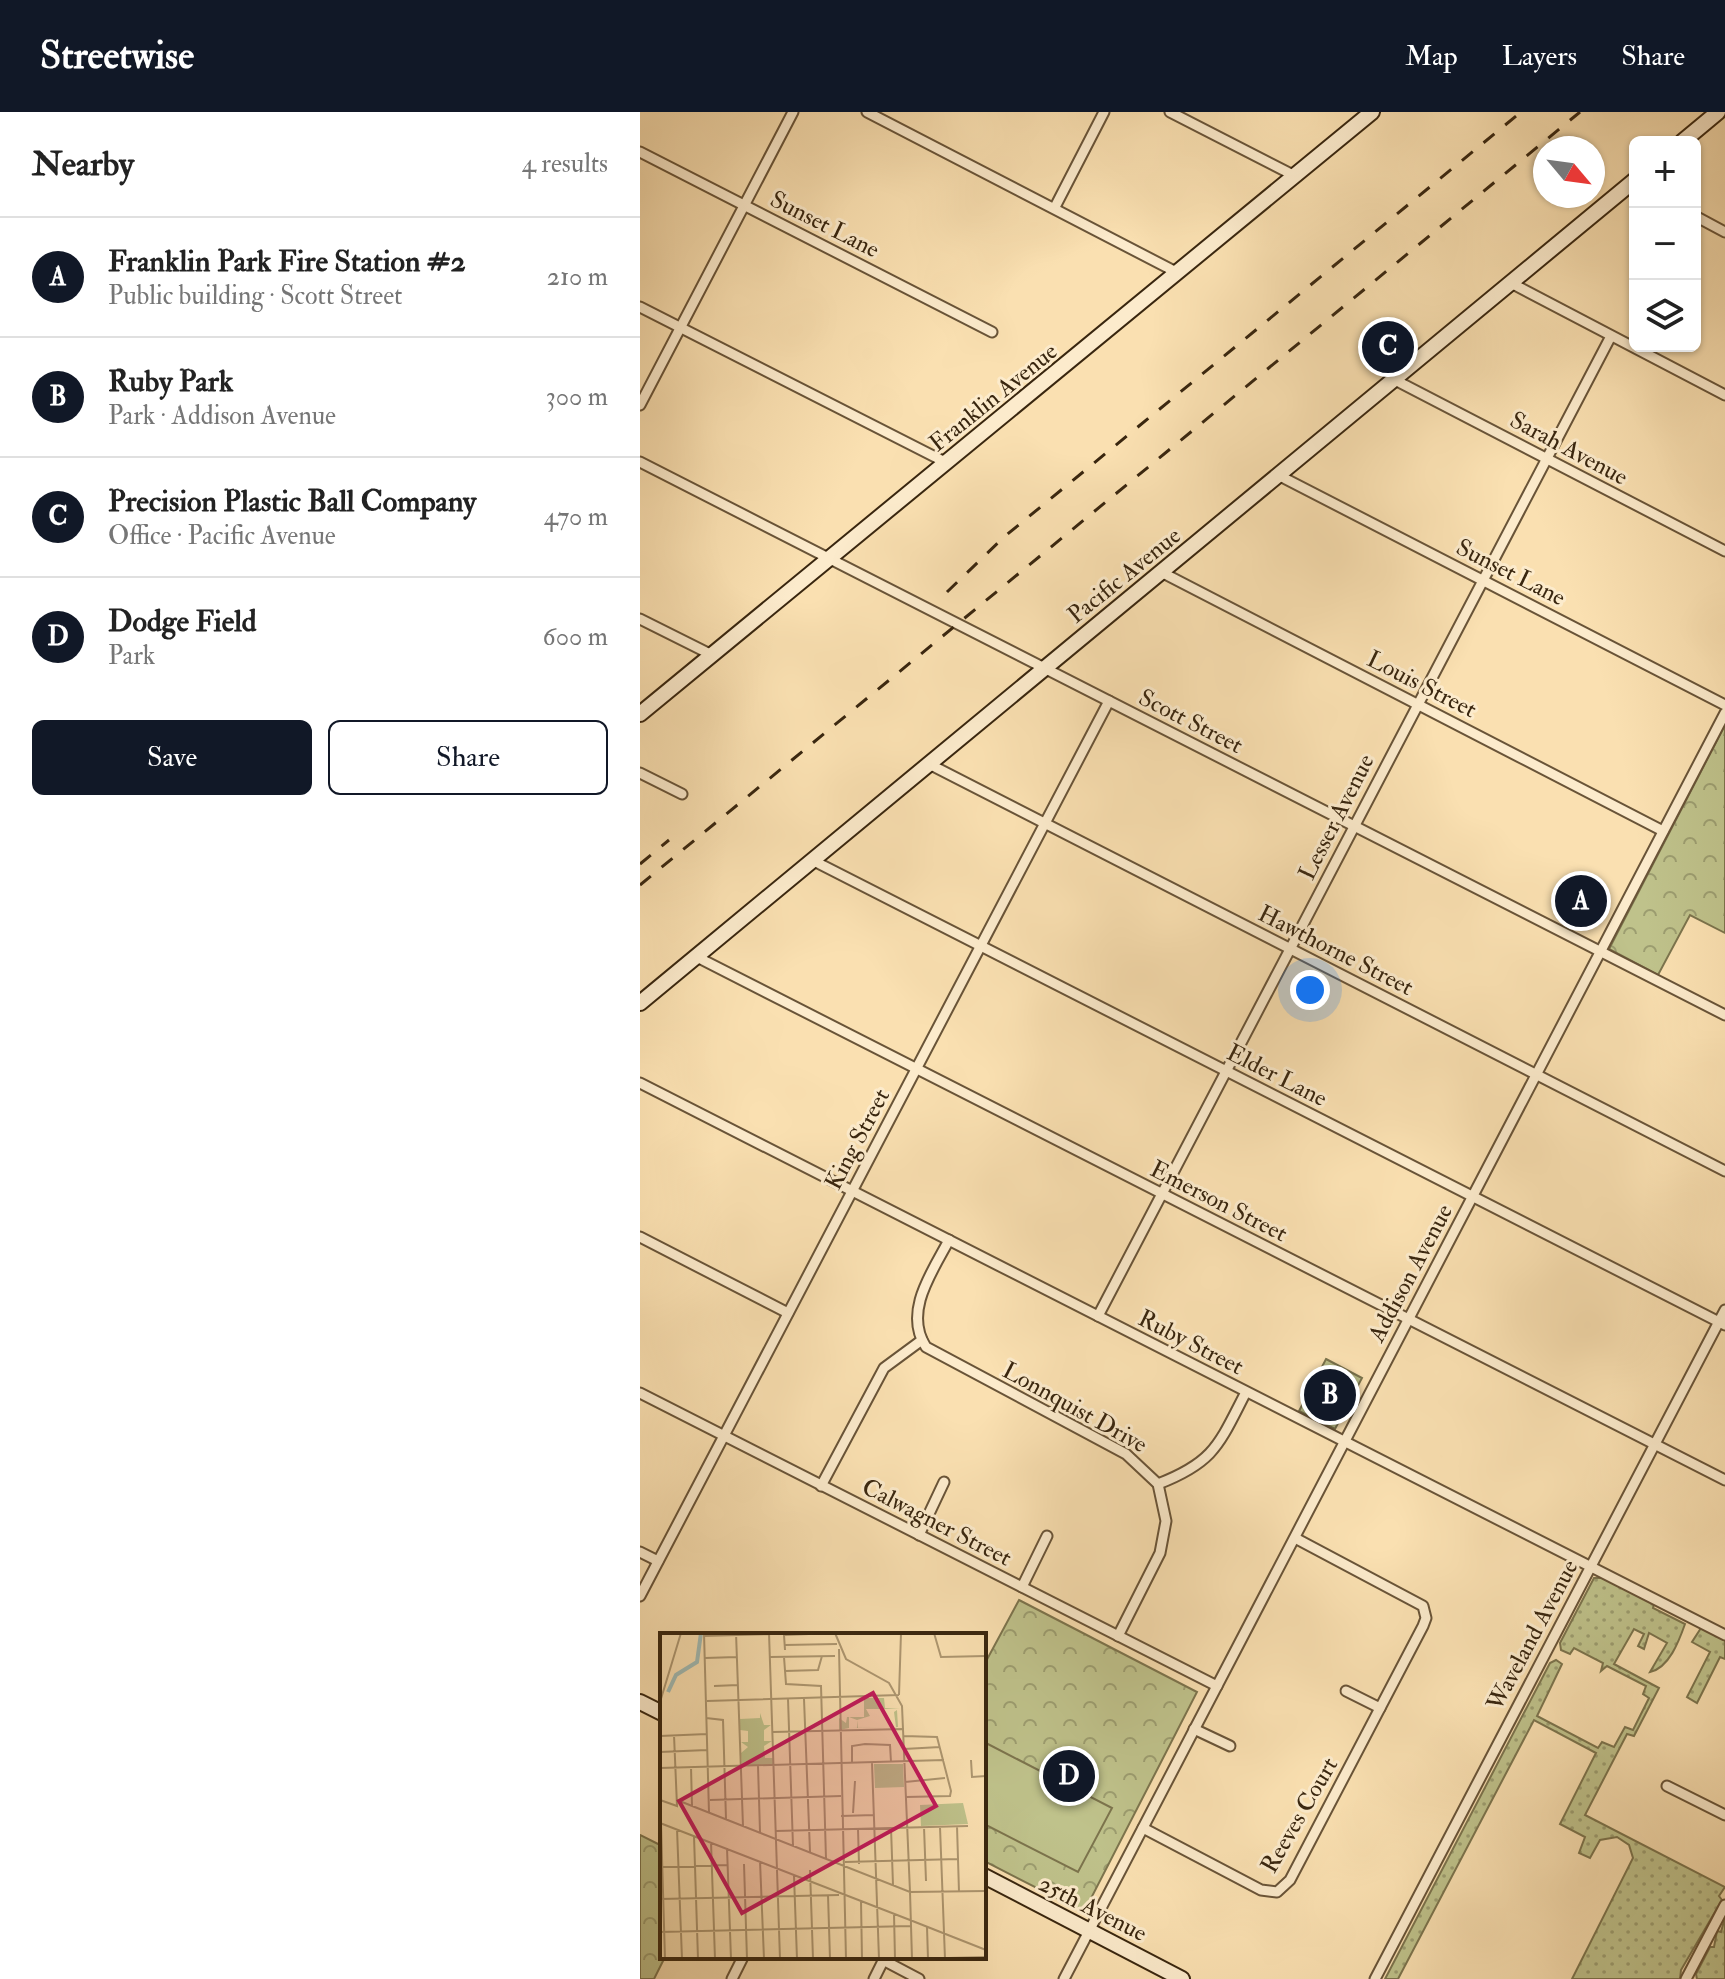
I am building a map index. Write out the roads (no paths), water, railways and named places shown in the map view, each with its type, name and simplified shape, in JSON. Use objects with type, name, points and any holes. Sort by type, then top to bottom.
[{"type":"street","points":[[640,405],[793,112]]},
{"type":"street","points":[[867,112],[1178,273]]},
{"type":"street","points":[[1055,207],[1104,112]]},
{"type":"street","points":[[1170,112],[1295,176]]},
{"type":"street","name":"Franklin Avenue","points":[[640,714],[1372,112]]},
{"type":"street","points":[[1689,136],[1718,112]]},
{"type":"street","name":"Sunset Lane","points":[[640,152],[992,332]]},
{"type":"street","name":"Pacific Avenue","points":[[640,1003],[1629,187]]},
{"type":"street","points":[[1701,219],[1725,232]]},
{"type":"street","points":[[1511,283],[1725,395]]},
{"type":"street","points":[[640,307],[948,463]]},
{"type":"street","name":"Lesser Avenue","points":[[1098,1316],[1611,336]]},
{"type":"street","name":"Sarah Avenue","points":[[1395,380],[1725,551]]},
{"type":"street","name":"Scott Street","points":[[640,462],[1725,1015]]},
{"type":"street","name":"Sunset Lane","points":[[1278,475],[1725,705]]},
{"type":"street","name":"Louis Street","points":[[1163,573],[1663,831]]},
{"type":"street","points":[[640,619],[712,655]]},
{"type":"street","name":"King Street","points":[[640,1596],[1109,701]]},
{"type":"street","name":"Addison Avenue","points":[[1064,1979],[1725,713]]},
{"type":"street","name":"Hawthorne Street","points":[[929,764],[1725,1171]]},
{"type":"street","points":[[640,773],[682,794]]},
{"type":"street","name":"Elder Lane","points":[[812,860],[1722,1324]]},
{"type":"street","name":"Emerson Street","points":[[695,956],[1725,1480]]},
{"type":"street","name":"Ruby Street","points":[[640,1083],[1725,1635]]},
{"type":"street","points":[[640,1237],[788,1313]]},
{"type":"street","points":[[821,1486],[884,1368],[922,1340],[919,1300],[949,1240]]},
{"type":"street","name":"Waveland Avenue","points":[[1375,1979],[1654,1444],[1722,1324],[1725,1310]]},
{"type":"street","name":"Lonnquist Drive","points":[[922,1340],[935,1353],[1126,1454],[1158,1484],[1166,1521],[1160,1553],[1118,1636]]},
{"type":"street","points":[[1158,1484],[1192,1470],[1212,1453],[1246,1392]]},
{"type":"street","name":"Calwagner Street","points":[[640,1393],[1217,1686]]},
{"type":"street","points":[[919,1535],[944,1482]]},
{"type":"street","points":[[1022,1587],[1047,1536]]},
{"type":"street","name":"Reeves Court","points":[[1143,1828],[1261,1890],[1277,1892],[1290,1880],[1423,1626],[1423,1606],[1295,1538]]},
{"type":"street","points":[[640,1552],[658,1561]]},
{"type":"street","points":[[1346,1691],[1380,1708]]},
{"type":"street","points":[[640,1702],[660,1712]]},
{"type":"street","points":[[1194,1729],[1230,1746]]},
{"type":"street","points":[[1667,1786],[1725,1815]]},
{"type":"street","name":"25th Avenue","points":[[986,1877],[1182,1979]]},
{"type":"street","points":[[1686,1979],[1725,1905]]},
{"type":"street","points":[[732,1979],[742,1959]]},
{"type":"street","points":[[874,1979],[884,1959],[919,1979]]},
{"type":"railway","points":[[947,592],[1004,537],[1521,112]]},
{"type":"railway","points":[[640,885],[1580,112]]},
{"type":"railway","points":[[640,864],[669,840]]},
{"type":"place","name":"Precision Plastic Ball Company","points":[[1388,347]]},
{"type":"place","name":"Franklin Park Fire Station #2","points":[[1581,901]]},
{"type":"place","name":"Ruby Park","points":[[1330,1395]]},
{"type":"place","name":"Dodge Field","points":[[1069,1776]]}]
